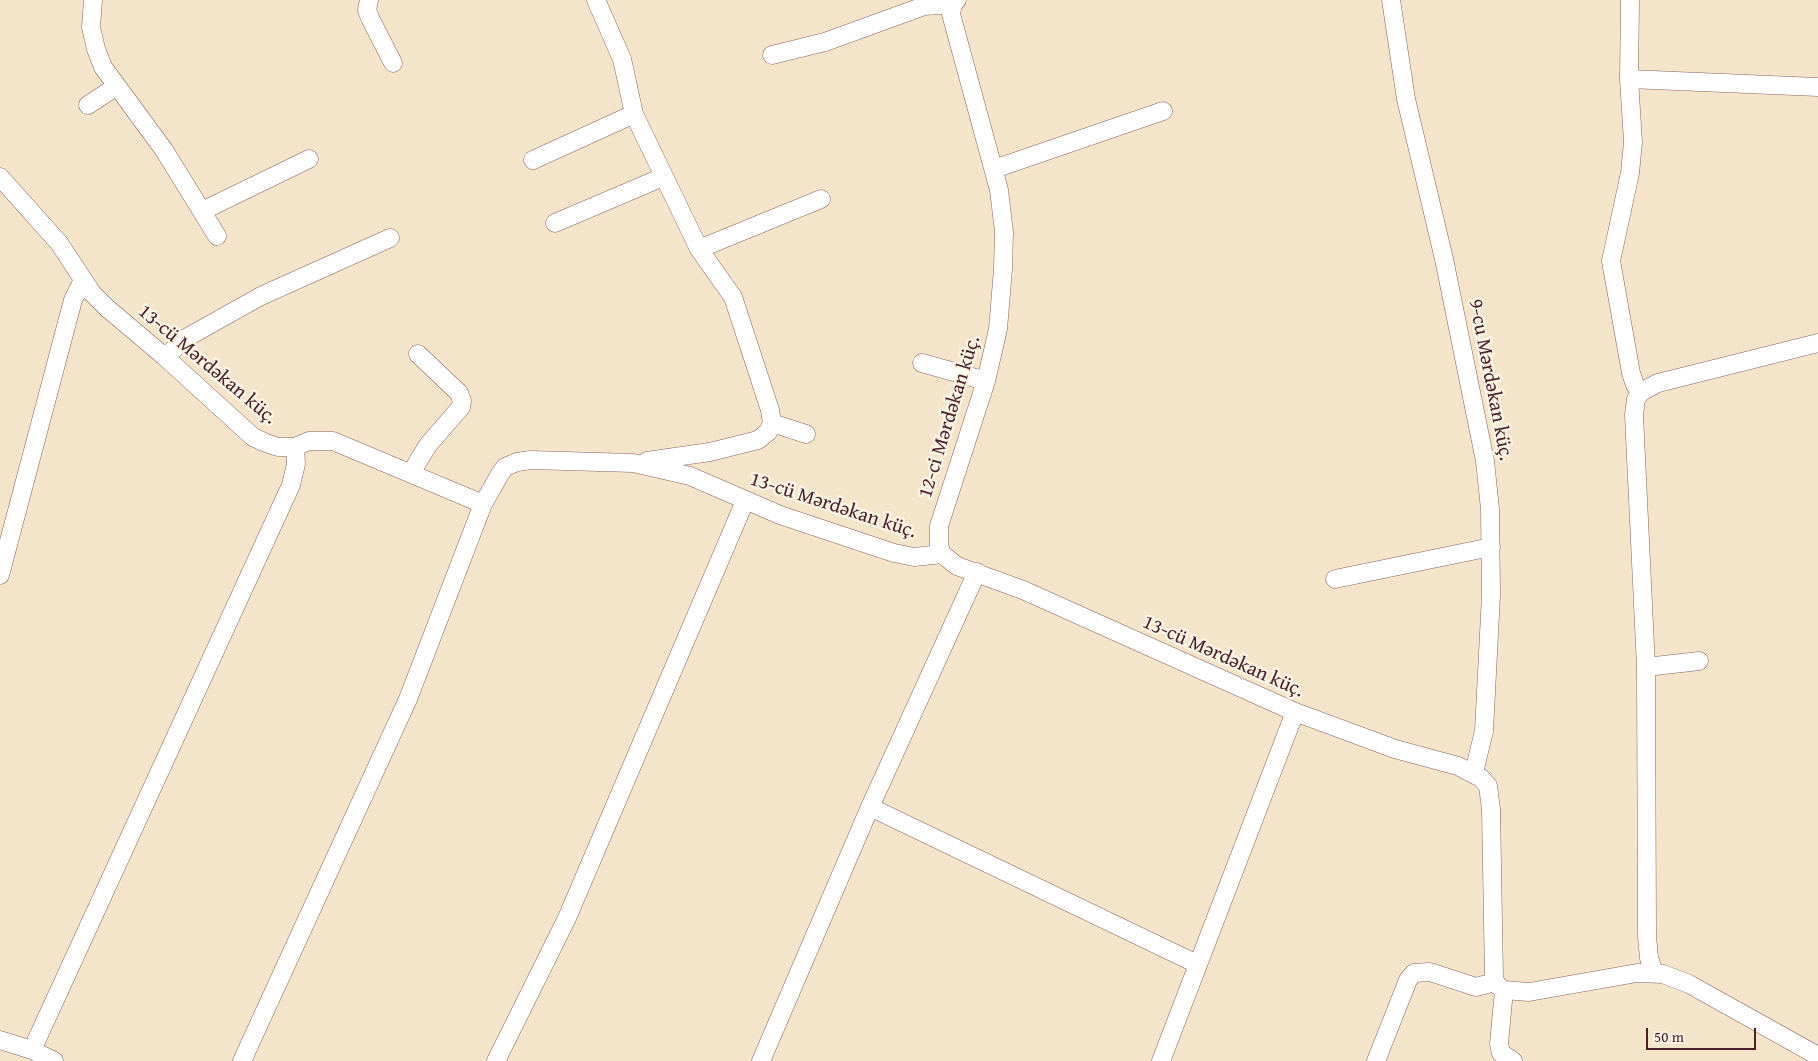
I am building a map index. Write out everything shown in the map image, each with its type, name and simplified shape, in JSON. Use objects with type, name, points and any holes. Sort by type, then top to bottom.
[{"type":"street","points":[[93,0],[91,27],[96,49],[103,67],[164,150],[217,236]]},
{"type":"street","points":[[369,0],[367,10],[370,18],[393,63]]},
{"type":"street","points":[[596,0],[622,58],[634,114],[663,177],[699,249],[733,297],[770,410],[772,423],[768,432],[758,440],[710,452],[633,463]]},
{"type":"street","name":"9-cu Mərdəkan küç.","points":[[1391,0],[1406,99],[1444,259],[1485,461],[1492,547],[1492,595],[1484,730],[1474,772]]},
{"type":"street","points":[[1630,0],[1629,79],[1633,142],[1630,173],[1611,261],[1631,373],[1635,385],[1641,392]]},
{"type":"street","points":[[772,55],[825,42],[924,6],[955,2]]},
{"type":"street","name":"12-ci Mərdəkan küç.","points":[[942,554],[939,545],[939,526],[986,381],[998,329],[1003,269],[1002,210],[994,169],[953,24],[951,14],[955,2]]},
{"type":"street","points":[[1629,79],[1818,87]]},
{"type":"street","points":[[88,105],[116,86]]},
{"type":"street","points":[[994,169],[1163,111]]},
{"type":"street","points":[[533,160],[634,114]]},
{"type":"street","points":[[202,211],[309,159]]},
{"type":"street","name":"13-cü Mərdəkan küç.","points":[[0,177],[59,243],[83,280],[107,308],[254,437],[278,447],[295,447],[309,441],[333,441],[483,504],[505,467],[517,462],[531,460],[633,463],[661,468],[707,483],[745,502],[780,516],[894,553],[914,557],[942,554],[957,566],[1023,590],[1295,712],[1395,749],[1474,772]]},
{"type":"street","points":[[555,223],[663,177]]},
{"type":"street","points":[[699,249],[821,199]]},
{"type":"street","points":[[165,357],[186,338],[261,296],[390,238]]},
{"type":"street","points":[[0,575],[73,300],[83,280]]},
{"type":"street","points":[[1654,972],[1649,958],[1647,936],[1646,667],[1634,414],[1636,399],[1641,392],[1658,383],[1818,343]]},
{"type":"street","points":[[411,473],[428,445],[461,407],[462,400],[459,393],[418,354]]},
{"type":"street","points":[[922,363],[986,381]]},
{"type":"street","points":[[772,423],[806,434]]},
{"type":"street","points":[[32,1050],[292,485],[296,464],[295,447]]},
{"type":"street","points":[[707,483],[710,452]]},
{"type":"street","points":[[496,1061],[567,918],[745,502]]},
{"type":"street","points":[[242,1061],[408,700],[483,504]]},
{"type":"street","points":[[1335,579],[1492,547]]},
{"type":"street","points":[[761,1061],[870,807],[976,572]]},
{"type":"street","points":[[1646,667],[1699,661]]},
{"type":"street","points":[[1161,1061],[1295,712]]},
{"type":"street","points":[[1474,772],[1488,786],[1490,795],[1500,986],[1499,1044],[1501,1054],[1513,1061]]},
{"type":"street","points":[[870,807],[1197,964]]},
{"type":"street","points":[[1376,1061],[1408,980],[1414,973],[1430,972],[1476,987],[1500,986],[1529,992],[1654,972],[1689,984],[1818,1056]]},
{"type":"street","points":[[0,1040],[32,1050],[54,1061]]}]
